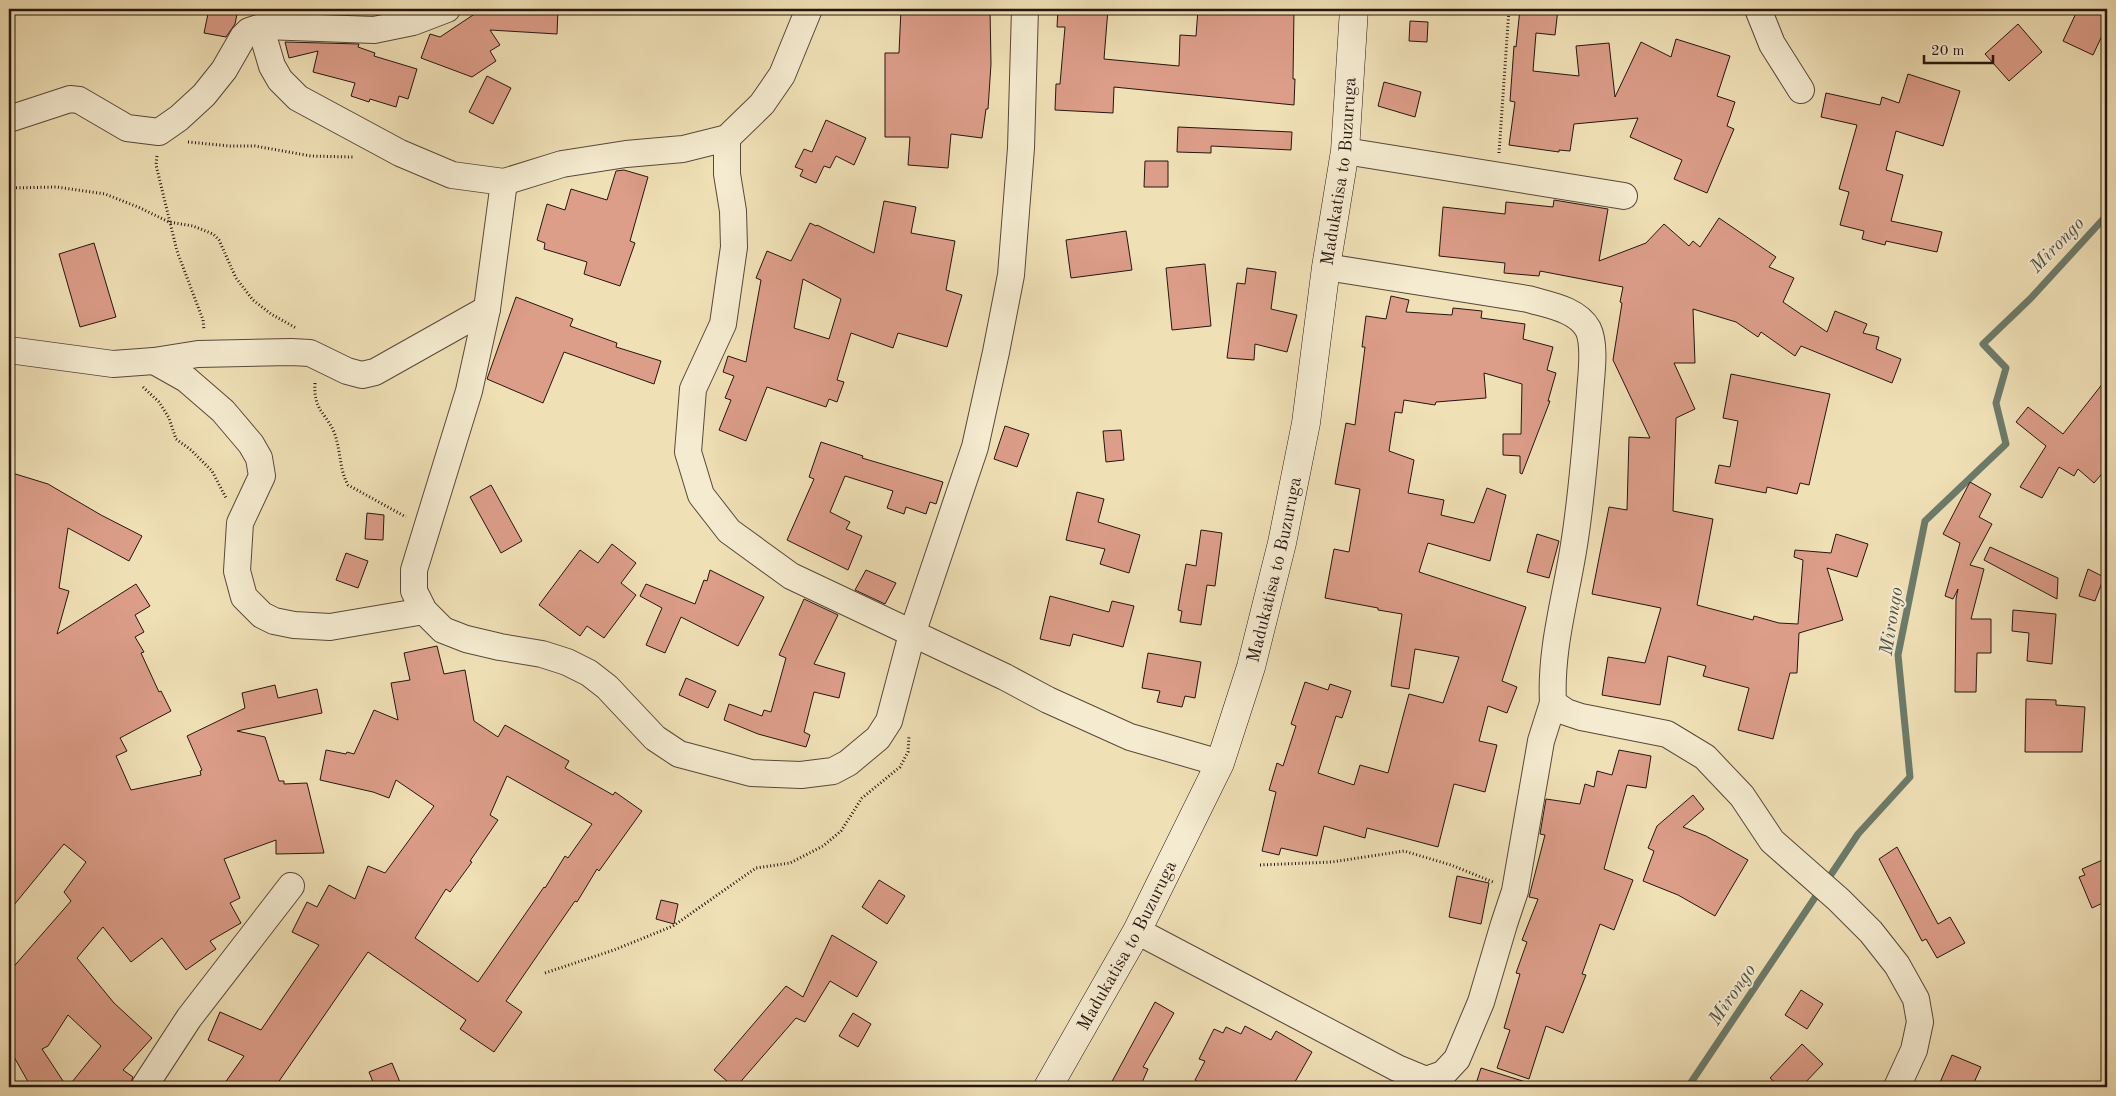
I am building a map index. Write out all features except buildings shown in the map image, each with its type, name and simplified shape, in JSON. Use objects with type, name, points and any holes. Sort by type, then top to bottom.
[{"type":"main road","name":"Madukatisa to Buzuruga","points":[[1048,1087],[1137,931],[1220,763],[1251,667],[1282,543],[1306,424],[1326,267],[1345,151],[1354,9]]},
{"type":"street","points":[[9,119],[70,99],[79,100],[127,128],[159,132],[179,118],[204,95],[224,70],[243,37],[249,31],[264,26],[374,30],[413,22],[447,9]]},
{"type":"street","points":[[264,26],[264,39],[272,66],[280,80],[298,98],[400,153],[452,175],[504,182],[562,164],[626,154],[683,149],[727,138],[762,104],[782,74],[809,9]]},
{"type":"street","points":[[504,182],[487,309],[469,391],[414,570],[414,591],[424,611],[443,630],[466,639],[542,654],[567,662],[589,673],[601,682],[656,738],[679,754],[751,773],[802,775],[833,771],[848,763],[878,738],[889,721],[912,634],[975,447],[1011,275],[1021,148],[1025,9]]},
{"type":"street","points":[[1758,9],[1772,44],[1801,90]]},
{"type":"street","points":[[727,138],[727,174],[733,211],[734,247],[724,324],[693,389],[688,452],[701,495],[729,531],[790,576],[1005,677],[1048,700],[1130,737],[1220,763]]},
{"type":"street","points":[[1345,151],[1624,196]]},
{"type":"street","points":[[1137,931],[1427,1084],[1443,1074],[1457,1059],[1481,1002],[1504,924],[1516,891],[1541,741],[1553,703],[1553,660],[1574,544],[1585,461],[1592,352],[1588,330],[1575,315],[1554,306],[1528,299],[1326,267]]},
{"type":"street","points":[[9,350],[113,364],[154,361],[198,354],[262,352],[314,355],[347,371],[362,375],[375,372],[487,309]]},
{"type":"street","points":[[154,361],[186,379],[223,411],[259,458],[262,476],[240,523],[236,571],[244,597],[262,615],[274,621],[294,625],[330,628],[424,611]]},
{"type":"street","points":[[1553,703],[1566,712],[1581,717],[1667,734],[1705,757],[1742,796],[1772,841],[1839,900],[1871,932],[1897,965],[1916,999],[1920,1022],[1914,1050],[1897,1087]]},
{"type":"street","points":[[144,1087],[188,1018],[291,886]]},
{"type":"path","points":[[1496,176],[1502,125],[1509,9]]},
{"type":"path","points":[[198,354],[204,336],[203,320],[177,251],[169,222],[156,165],[159,132],[187,142],[208,145],[255,146],[311,156],[361,156]]},
{"type":"path","points":[[9,188],[57,187],[105,194],[169,222],[193,226],[213,234],[219,240],[236,278],[253,300],[271,314],[293,325],[302,333],[314,355],[314,392],[320,411],[334,430],[343,476],[348,485],[398,511],[427,532]]},
{"type":"path","points":[[142,386],[159,402],[176,439],[191,450],[212,471],[240,523]]},
{"type":"path","points":[[545,973],[614,950],[673,926],[756,868],[790,863],[822,846],[842,831],[862,798],[900,767],[908,752],[909,737],[896,698]]},
{"type":"path","points":[[1260,865],[1332,862],[1404,852],[1451,865],[1516,891]]},
{"type":"waterway","name":"Mirongo","points":[[1826,882],[1858,834],[1910,777],[1898,655],[1925,521],[2006,444],[1996,403],[2006,368],[1983,344],[2031,298],[2107,215]]},
{"type":"waterway","name":"Mirongo","points":[[1688,1087],[1820,890]]}]
